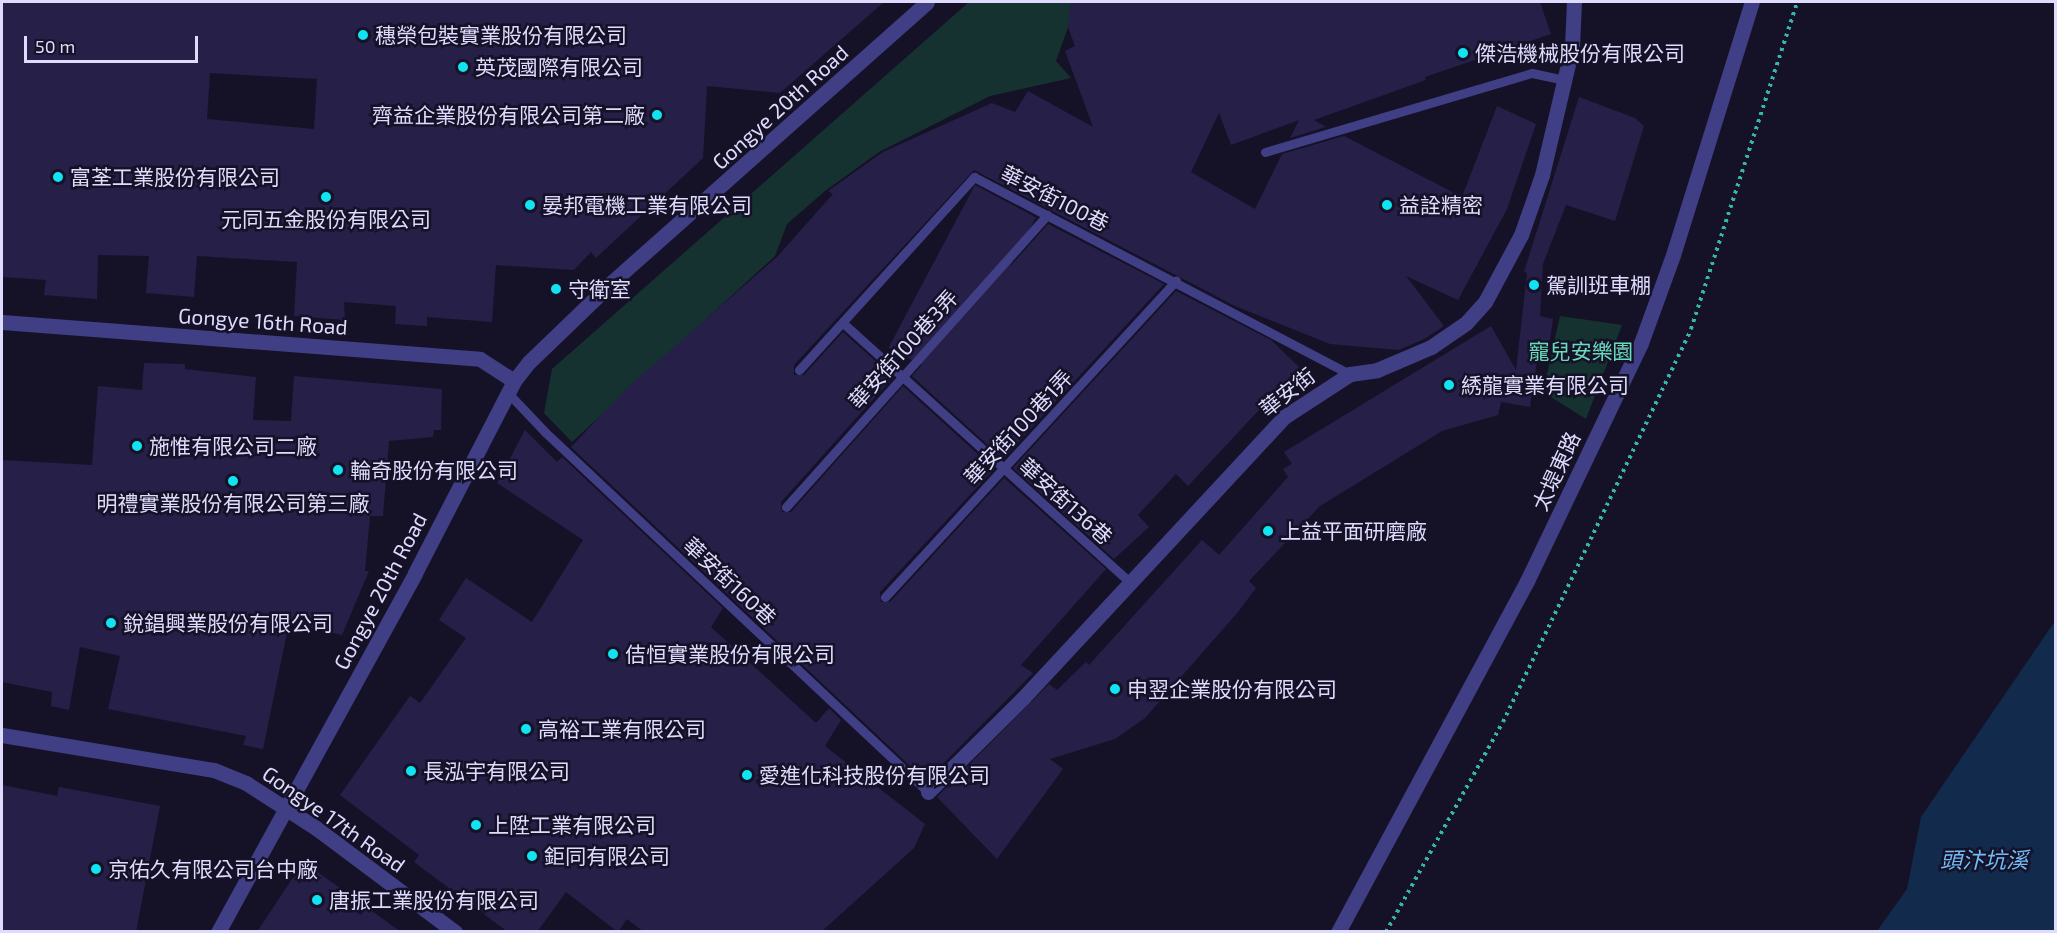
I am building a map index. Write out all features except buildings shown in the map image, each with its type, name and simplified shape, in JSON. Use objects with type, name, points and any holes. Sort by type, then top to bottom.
[{"type":"street","name":"Gongye 20th Road","points":[[218,932],[284,806],[415,573],[511,387],[528,362],[604,290],[927,2]]},
{"type":"street","name":"華安街","points":[[928,792],[1131,583],[1284,417],[1350,374],[1377,370],[1431,347],[1466,323],[1485,302],[1528,215],[1542,175],[1575,27],[1574,2]]},
{"type":"street","name":"太堤東路","points":[[1338,932],[1527,581],[1641,342],[1673,255],[1752,2]]},
{"type":"street","name":"Gongye 16th Road","points":[[2,322],[480,359],[511,387]]},
{"type":"street","name":"Gongye 17th Road","points":[[2,735],[214,770],[284,806],[455,932]]},
{"type":"lane","points":[[1265,152],[1532,73],[1565,80]]},
{"type":"lane","name":"華安街100巷","points":[[799,370],[974,177],[1350,374]]},
{"type":"lane","name":"華安街100巷3弄","points":[[786,507],[1047,215]]},
{"type":"lane","name":"華安街100巷1弄","points":[[885,597],[1176,281]]},
{"type":"lane","name":"華安街136巷","points":[[843,323],[1131,583]]},
{"type":"lane","name":"華安街160巷","points":[[511,387],[544,432],[928,792]]},
{"type":"path","points":[[1386,932],[1503,722],[1691,329],[1797,2]]},
{"type":"green space","points":[[969,2],[1077,2],[1056,61],[1071,78],[990,96],[879,152],[825,191],[787,224],[775,256],[572,442],[544,413],[552,369]]},
{"type":"green space","name":"寵兒安樂園","points":[[1560,316],[1622,325],[1586,419],[1543,392]]},
{"type":"water","name":"頭汴坑溪","points":[[2055,621],[2055,931],[1877,931],[1907,889],[1921,817]]},
{"type":"place","name":"穗榮包裝實業股份有限公司","points":[[363,35]]},
{"type":"place","name":"傑浩機械股份有限公司","points":[[1463,53]]},
{"type":"place","name":"英茂國際有限公司","points":[[463,67]]},
{"type":"place","name":"齊益企業股份有限公司第二廠","points":[[657,115]]},
{"type":"place","name":"富荃工業股份有限公司","points":[[58,177]]},
{"type":"place","name":"元同五金股份有限公司","points":[[326,197]]},
{"type":"place","name":"晏邦電機工業有限公司","points":[[530,205]]},
{"type":"place","name":"益詮精密","points":[[1387,205]]},
{"type":"place","name":"駕訓班車棚","points":[[1534,285]]},
{"type":"place","name":"守衛室","points":[[556,289]]},
{"type":"place","name":"綉龍實業有限公司","points":[[1449,385]]},
{"type":"place","name":"施惟有限公司二廠","points":[[137,446]]},
{"type":"place","name":"輪奇股份有限公司","points":[[338,470]]},
{"type":"place","name":"明禮實業股份有限公司第三廠","points":[[233,481]]},
{"type":"place","name":"上益平面研磨廠","points":[[1268,531]]},
{"type":"place","name":"銳錩興業股份有限公司","points":[[111,623]]},
{"type":"place","name":"佶恒實業股份有限公司","points":[[613,654]]},
{"type":"place","name":"申翌企業股份有限公司","points":[[1115,689]]},
{"type":"place","name":"高裕工業有限公司","points":[[526,729]]},
{"type":"place","name":"長泓宇有限公司","points":[[411,771]]},
{"type":"place","name":"愛進化科技股份有限公司","points":[[747,775]]},
{"type":"place","name":"上陞工業有限公司","points":[[476,825]]},
{"type":"place","name":"鉅同有限公司","points":[[532,856]]},
{"type":"place","name":"京佑久有限公司台中廠","points":[[96,869]]},
{"type":"place","name":"唐振工業股份有限公司","points":[[317,900]]}]
